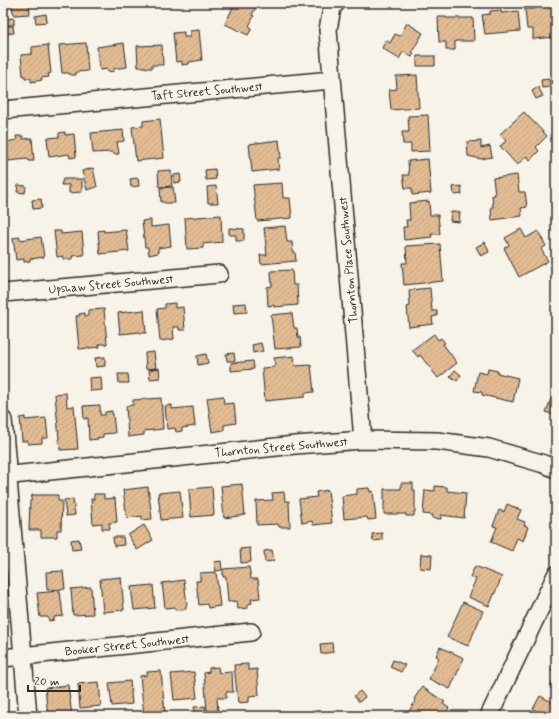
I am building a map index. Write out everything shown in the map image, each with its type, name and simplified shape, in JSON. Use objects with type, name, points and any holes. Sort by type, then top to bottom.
[{"type":"street","points":[[332,80],[328,30],[332,8],[336,3]]},
{"type":"street","name":"Taft Street Southwest","points":[[3,110],[332,80]]},
{"type":"street","name":"Thornton Place Southwest","points":[[332,80],[363,440]]},
{"type":"street","name":"Upshaw Street Southwest","points":[[3,293],[219,274]]},
{"type":"street","points":[[3,420],[5,476],[28,716]]},
{"type":"street","name":"Thornton Street Southwest","points":[[5,476],[295,445],[363,440],[437,441],[490,448],[556,469]]},
{"type":"street","points":[[489,716],[556,575]]},
{"type":"street","name":"Booker Street Southwest","points":[[3,658],[252,632]]},
{"type":"building","points":[[11,3],[43,3],[29,4],[30,14],[14,15]]},
{"type":"building","points":[[58,3],[66,3],[66,7],[59,8]]},
{"type":"building","points":[[235,3],[258,3],[252,15],[254,16],[249,26],[252,28],[248,35],[225,24]]},
{"type":"building","points":[[556,4],[556,37],[533,39],[533,29],[527,29],[525,9],[534,9],[533,6]]},
{"type":"building","points":[[501,10],[501,13],[518,11],[520,31],[485,34],[482,15],[490,14],[490,11]]},
{"type":"building","points":[[46,14],[47,22],[36,23],[35,16]]},
{"type":"building","points":[[438,17],[473,18],[474,41],[455,41],[455,50],[446,50],[446,42],[439,42]]},
{"type":"building","points":[[14,18],[14,25],[4,25],[3,19]]},
{"type":"building","points":[[407,23],[423,33],[412,52],[414,53],[412,57],[403,52],[399,59],[382,48],[386,40],[390,43],[395,34],[400,36]]},
{"type":"building","points":[[4,26],[13,26],[14,33],[4,34]]},
{"type":"building","points":[[199,30],[202,60],[189,62],[189,64],[182,65],[182,61],[176,62],[173,33],[184,32],[184,37],[190,37],[190,31]]},
{"type":"building","points":[[86,43],[88,71],[76,72],[76,75],[62,73],[59,45]]},
{"type":"building","points":[[124,43],[127,67],[113,69],[114,71],[108,72],[107,69],[100,70],[97,47]]},
{"type":"building","points":[[48,45],[51,73],[48,74],[49,77],[31,82],[31,78],[25,78],[25,76],[23,76],[21,55],[32,54],[32,47]]},
{"type":"building","points":[[162,45],[163,65],[152,65],[152,68],[138,67],[137,46]]},
{"type":"building","points":[[417,56],[435,56],[435,66],[417,66]]},
{"type":"building","points":[[417,75],[419,108],[391,110],[389,90],[397,89],[396,76]]},
{"type":"building","points":[[549,79],[550,87],[542,88],[541,80]]},
{"type":"building","points":[[538,87],[543,96],[536,99],[532,91]]},
{"type":"building","points":[[524,112],[547,136],[536,147],[539,151],[530,160],[527,156],[517,165],[500,146],[506,141],[500,134]]},
{"type":"building","points":[[428,115],[430,151],[411,152],[411,144],[403,144],[402,132],[409,132],[408,116]]},
{"type":"building","points":[[160,119],[164,158],[136,161],[132,127],[143,126],[143,121]]},
{"type":"building","points":[[123,130],[124,141],[117,142],[119,154],[113,154],[112,152],[93,153],[91,133]]},
{"type":"building","points":[[65,132],[65,135],[74,134],[76,157],[70,158],[69,154],[49,157],[47,138],[59,137],[59,133]]},
{"type":"building","points":[[16,136],[23,136],[23,139],[32,138],[34,161],[29,161],[28,159],[8,161],[6,142],[17,140]]},
{"type":"building","points":[[279,140],[281,158],[278,158],[279,169],[252,172],[249,144]]},
{"type":"building","points":[[481,141],[481,148],[490,146],[492,157],[481,159],[468,156],[467,142]]},
{"type":"building","points":[[428,159],[431,193],[412,195],[412,188],[405,188],[403,175],[409,175],[408,161]]},
{"type":"building","points":[[93,168],[97,187],[87,190],[82,171]]},
{"type":"building","points":[[215,169],[216,179],[206,180],[205,170]]},
{"type":"building","points":[[171,170],[172,186],[159,187],[158,171]]},
{"type":"building","points":[[180,174],[181,182],[174,183],[174,175]]},
{"type":"building","points":[[517,175],[519,192],[525,192],[527,207],[521,208],[522,216],[492,220],[492,195],[495,195],[493,178]]},
{"type":"building","points":[[138,178],[139,186],[131,187],[130,179]]},
{"type":"building","points":[[63,179],[82,179],[82,192],[69,193],[69,185],[61,185]]},
{"type":"building","points":[[282,183],[283,198],[290,198],[292,218],[257,221],[253,185]]},
{"type":"building","points":[[18,185],[26,186],[25,193],[17,192]]},
{"type":"building","points":[[216,186],[218,203],[208,203],[207,187]]},
{"type":"building","points":[[461,186],[462,194],[454,195],[453,187]]},
{"type":"building","points":[[173,187],[175,203],[161,202],[160,188]]},
{"type":"building","points":[[41,199],[42,208],[33,209],[32,200]]},
{"type":"building","points":[[429,201],[430,215],[438,215],[440,234],[431,234],[432,237],[404,240],[403,227],[407,227],[406,220],[410,220],[409,203]]},
{"type":"building","points":[[451,212],[460,212],[459,222],[450,221]]},
{"type":"building","points":[[221,215],[222,242],[203,244],[203,248],[187,249],[185,218]]},
{"type":"building","points":[[151,220],[151,227],[169,225],[171,246],[158,248],[158,253],[149,255],[148,247],[145,247],[142,221]]},
{"type":"building","points":[[285,226],[287,242],[292,242],[296,261],[261,264],[260,255],[267,255],[264,228]]},
{"type":"building","points":[[229,228],[244,229],[244,241],[236,241],[236,235],[229,235]]},
{"type":"building","points":[[521,229],[526,238],[538,231],[546,246],[541,249],[548,261],[519,277],[504,248],[509,245],[505,238]]},
{"type":"building","points":[[104,230],[104,232],[126,230],[129,251],[100,254],[98,231]]},
{"type":"building","points":[[54,231],[61,231],[61,234],[82,232],[84,255],[72,256],[73,259],[63,259],[63,256],[57,257]]},
{"type":"building","points":[[20,237],[20,240],[41,237],[44,257],[30,259],[30,261],[24,262],[24,259],[16,260],[13,238]]},
{"type":"building","points":[[485,242],[489,252],[481,256],[476,247]]},
{"type":"building","points":[[440,244],[443,281],[404,285],[402,263],[407,263],[406,246]]},
{"type":"building","points":[[292,270],[293,285],[297,285],[298,305],[268,306],[267,287],[272,286],[271,271]]},
{"type":"building","points":[[430,288],[432,311],[437,311],[437,316],[432,317],[433,324],[409,327],[407,307],[410,306],[409,290]]},
{"type":"building","points":[[175,303],[175,308],[183,307],[185,330],[179,330],[179,327],[173,327],[174,339],[160,341],[157,309],[165,308],[165,304]]},
{"type":"building","points":[[246,303],[247,312],[234,313],[233,304]]},
{"type":"building","points":[[104,309],[107,344],[99,344],[100,347],[79,349],[76,316],[85,313],[85,316],[88,316],[88,310]]},
{"type":"building","points":[[144,310],[146,333],[140,332],[120,334],[118,313]]},
{"type":"building","points":[[292,313],[294,328],[297,328],[301,347],[275,349],[271,315]]},
{"type":"building","points":[[434,334],[438,340],[441,338],[445,343],[443,344],[457,363],[438,378],[420,355],[418,357],[412,350]]},
{"type":"building","points":[[261,343],[263,351],[253,353],[252,345]]},
{"type":"building","points":[[154,352],[156,368],[146,369],[145,353]]},
{"type":"building","points":[[234,353],[235,361],[227,361],[226,354]]},
{"type":"building","points":[[206,354],[208,363],[198,365],[197,356]]},
{"type":"building","points":[[294,356],[295,366],[311,365],[314,392],[305,393],[305,397],[265,401],[262,368],[275,367],[274,358]]},
{"type":"building","points":[[105,357],[105,366],[96,367],[95,358]]},
{"type":"building","points":[[253,361],[254,369],[231,371],[231,363]]},
{"type":"building","points":[[159,368],[160,378],[150,379],[149,370]]},
{"type":"building","points":[[488,369],[498,371],[497,373],[518,378],[513,402],[482,395],[482,392],[474,391],[478,372],[487,374]]},
{"type":"building","points":[[455,370],[461,375],[457,381],[450,376]]},
{"type":"building","points":[[118,374],[128,374],[129,383],[119,383]]},
{"type":"building","points":[[101,377],[102,390],[90,391],[89,378]]},
{"type":"building","points":[[556,386],[556,416],[546,412]]},
{"type":"building","points":[[66,393],[67,407],[74,406],[78,449],[60,450],[55,394]]},
{"type":"building","points":[[223,396],[224,404],[234,403],[236,423],[224,425],[224,430],[212,432],[207,398]]},
{"type":"building","points":[[161,398],[163,429],[144,431],[144,435],[128,437],[126,406],[133,405],[133,400]]},
{"type":"building","points":[[100,405],[100,415],[105,415],[105,412],[112,411],[115,433],[103,434],[103,437],[89,440],[88,418],[84,419],[83,406]]},
{"type":"building","points":[[172,405],[172,409],[193,407],[195,426],[182,428],[182,431],[176,432],[175,428],[167,429],[165,406]]},
{"type":"building","points":[[25,417],[25,420],[46,418],[48,438],[42,438],[42,443],[28,444],[28,441],[22,441],[20,418]]},
{"type":"building","points":[[401,483],[413,483],[413,490],[415,490],[414,516],[406,516],[406,514],[384,514],[384,489],[401,489]]},
{"type":"building","points":[[242,484],[245,515],[224,518],[221,486]]},
{"type":"building","points":[[435,486],[447,487],[447,491],[466,493],[464,518],[441,515],[441,519],[432,518],[433,515],[423,514],[425,490],[435,491]]},
{"type":"building","points":[[148,487],[152,519],[142,520],[142,516],[127,518],[123,490]]},
{"type":"building","points":[[212,487],[214,515],[191,517],[189,489]]},
{"type":"building","points":[[369,488],[370,492],[373,491],[376,519],[368,520],[367,517],[344,519],[342,496],[357,494],[357,489]]},
{"type":"building","points":[[328,490],[332,523],[313,525],[312,521],[302,523],[299,499],[317,497],[316,492]]},
{"type":"building","points":[[180,491],[183,518],[161,520],[158,493]]},
{"type":"building","points":[[284,492],[285,501],[289,501],[290,527],[279,527],[278,524],[257,525],[256,501],[273,500],[272,493]]},
{"type":"building","points":[[94,494],[104,494],[104,499],[115,498],[117,522],[109,523],[110,529],[102,529],[102,523],[93,524],[91,499],[94,499]]},
{"type":"building","points":[[32,495],[58,495],[58,501],[62,501],[61,530],[57,530],[57,537],[41,537],[41,530],[29,530],[30,501]]},
{"type":"building","points":[[73,499],[75,515],[66,516],[64,500]]},
{"type":"building","points":[[507,504],[521,510],[517,519],[525,522],[524,525],[528,527],[523,541],[517,538],[512,551],[491,542],[497,527],[493,526],[499,510],[504,512]]},
{"type":"building","points":[[144,525],[153,540],[137,550],[128,535]]},
{"type":"building","points":[[382,533],[382,540],[373,541],[372,534]]},
{"type":"building","points":[[113,537],[123,537],[124,545],[114,546]]},
{"type":"building","points":[[79,539],[81,549],[72,550],[71,540]]},
{"type":"building","points":[[250,548],[251,562],[241,563],[240,549]]},
{"type":"building","points":[[272,550],[274,561],[265,562],[264,551]]},
{"type":"building","points":[[421,554],[432,555],[431,569],[420,568]]},
{"type":"building","points":[[221,561],[222,570],[216,571],[214,562]]},
{"type":"building","points":[[475,566],[502,577],[489,606],[468,597],[476,579],[470,577]]},
{"type":"building","points":[[249,567],[251,579],[258,579],[260,598],[251,599],[252,603],[248,604],[248,608],[238,609],[237,601],[228,602],[226,577],[223,577],[223,569]]},
{"type":"building","points":[[63,571],[65,589],[47,590],[46,572]]},
{"type":"building","points":[[216,572],[220,606],[208,608],[207,604],[199,605],[196,581],[200,581],[200,573]]},
{"type":"building","points":[[121,577],[124,610],[103,612],[100,579]]},
{"type":"building","points":[[184,580],[187,605],[186,609],[175,610],[175,607],[165,608],[162,583]]},
{"type":"building","points":[[153,585],[155,608],[134,610],[131,587]]},
{"type":"building","points":[[91,587],[93,614],[73,615],[71,589]]},
{"type":"building","points":[[60,591],[63,616],[54,617],[54,620],[49,621],[48,617],[40,617],[37,593]]},
{"type":"building","points":[[463,602],[483,611],[468,646],[447,637]]},
{"type":"building","points":[[332,643],[333,652],[321,654],[320,644]]},
{"type":"building","points":[[440,647],[464,658],[450,689],[429,679],[439,658],[436,656]]},
{"type":"building","points":[[393,660],[405,665],[401,672],[390,667]]},
{"type":"building","points":[[556,660],[556,673],[551,671]]},
{"type":"building","points":[[248,664],[248,670],[257,669],[259,695],[249,696],[249,702],[238,703],[234,665]]},
{"type":"building","points":[[218,667],[219,673],[232,672],[233,692],[226,692],[226,698],[217,698],[218,711],[207,711],[204,673],[209,672],[209,668]]},
{"type":"building","points":[[161,671],[165,713],[144,715],[140,676],[147,675],[147,672]]},
{"type":"building","points":[[194,672],[197,698],[174,700],[171,674]]},
{"type":"building","points":[[556,673],[556,691],[550,688]]},
{"type":"building","points":[[130,681],[132,704],[112,706],[109,683]]},
{"type":"building","points":[[99,682],[101,706],[80,708],[78,684]]},
{"type":"building","points":[[68,685],[72,716],[48,716],[45,688]]},
{"type":"building","points":[[422,687],[445,702],[443,704],[449,708],[443,716],[406,716],[416,700],[414,699]]},
{"type":"building","points":[[360,691],[365,697],[359,702],[354,696]]},
{"type":"building","points":[[540,696],[556,704],[556,716],[537,716],[539,712],[533,709]]},
{"type":"building","points":[[205,706],[206,716],[195,716],[194,707]]}]
